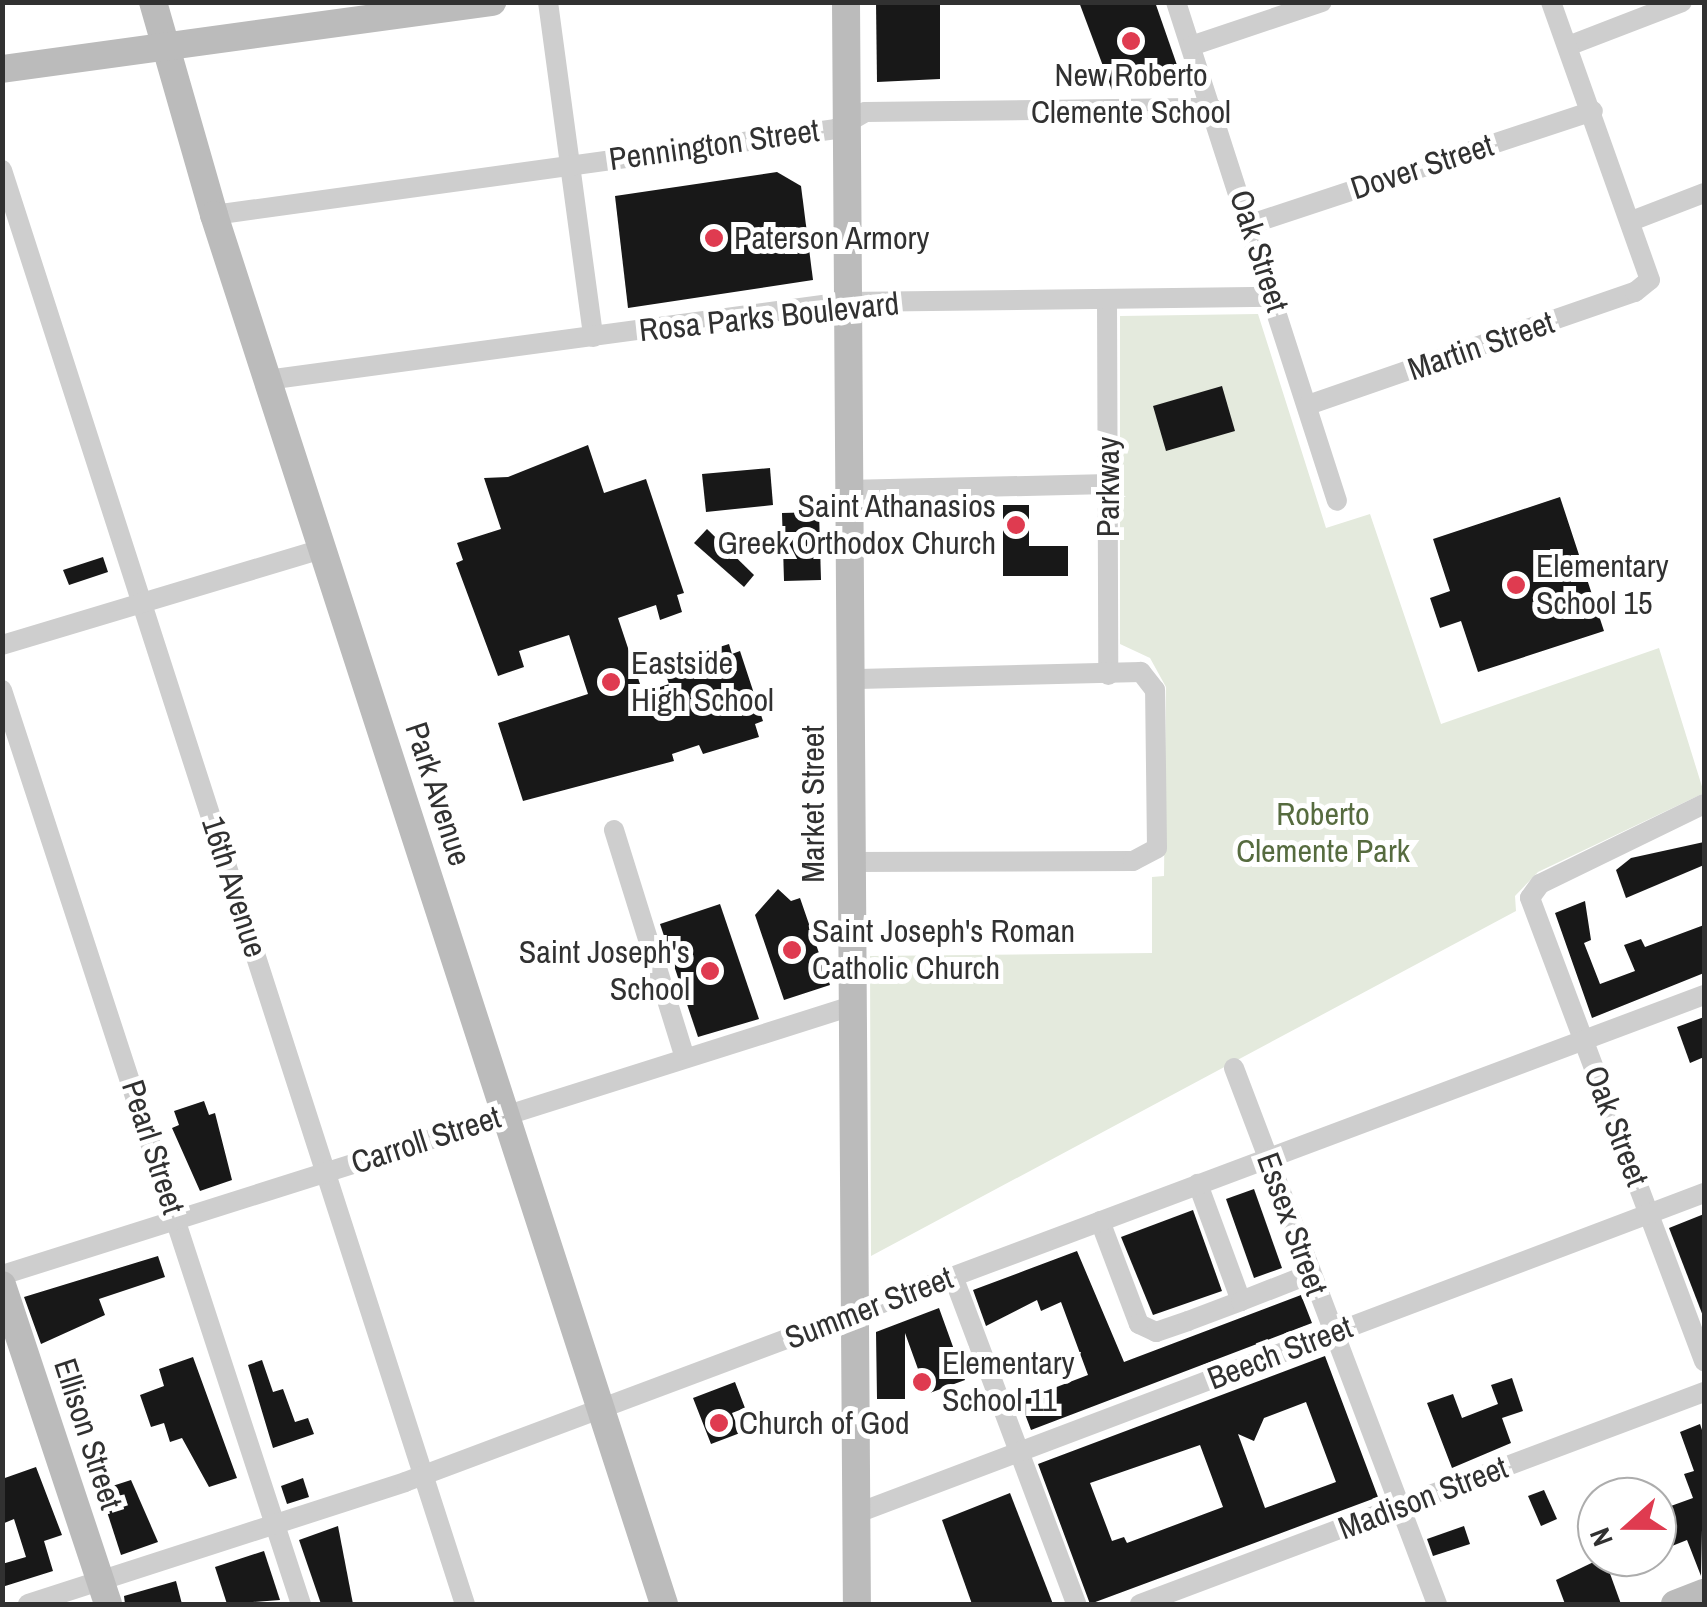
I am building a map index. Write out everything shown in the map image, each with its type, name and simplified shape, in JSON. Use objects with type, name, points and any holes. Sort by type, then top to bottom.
[{"type":"main road","name":"Park Avenue","points":[[153,2],[214,216],[664,1604]]},
{"type":"main road","points":[[2,70],[492,2]]},
{"type":"main road","name":"Market Street","points":[[846,2],[848,862],[857,1604]]},
{"type":"main road","name":"Ellison Street","points":[[2,1285],[104,1593]]},
{"type":"main road","points":[[1675,1604],[1704,1594]]},
{"type":"street","points":[[548,2],[593,337]]},
{"type":"street","name":"Oak Street","points":[[1176,2],[1251,224],[1337,501]]},
{"type":"street","points":[[1191,46],[1322,2]]},
{"type":"street","points":[[1551,2],[1634,220],[1704,194]]},
{"type":"street","points":[[1568,46],[1682,2]]},
{"type":"street","name":"Pennington Street","points":[[214,216],[845,125],[865,112],[1212,108]]},
{"type":"street","name":"Dover Street","points":[[1251,224],[1594,111]]},
{"type":"street","name":"16th Avenue","points":[[2,170],[464,1604]]},
{"type":"street","name":"Martin Street","points":[[1308,406],[1635,292],[1650,280],[1634,220]]},
{"type":"street","name":"Rosa Parks Boulevard","points":[[267,380],[845,302],[1274,298]]},
{"type":"street","name":"Parkway","points":[[1107,299],[1108,675]]},
{"type":"street","points":[[846,490],[1109,484]]},
{"type":"street","points":[[2,646],[322,549]]},
{"type":"street","points":[[848,679],[1141,672],[1156,690],[1154,854],[1134,861],[848,862]]},
{"type":"street","name":"Pearl Street","points":[[3,695],[301,1604]]},
{"type":"street","name":"Oak Street","points":[[1704,804],[1532,891],[1704,1361]]},
{"type":"street","points":[[614,830],[685,1058]]},
{"type":"street","name":"Summer Street","points":[[28,1604],[104,1593],[276,1524],[423,1476],[600,1411],[1704,995]]},
{"type":"street","name":"Carroll Street","points":[[2,1276],[849,1007]]},
{"type":"street","name":"Essex Street","points":[[1234,1068],[1437,1604]]},
{"type":"street","points":[[1198,1184],[1241,1300]]},
{"type":"street","name":"Beech Street","points":[[855,1514],[1704,1193]]},
{"type":"street","points":[[1100,1221],[1147,1331],[1310,1274]]},
{"type":"street","points":[[953,1276],[1076,1604]]},
{"type":"street","name":"Madison Street","points":[[1140,1604],[1704,1392]]},
{"type":"green space","name":"Roberto Clemente Park","points":[[1258,314],[1326,528],[1370,514],[1441,724],[1659,648],[1704,793],[1538,872],[1515,896],[1516,911],[871,1256],[870,956],[1152,953],[1152,877],[1164,876],[1166,687],[1150,658],[1120,644],[1120,316]]},
{"type":"building","name":"New Roberto Clemente School","points":[[876,2],[940,2],[940,79],[877,82]]},
{"type":"building","name":"New Roberto Clemente School","points":[[1079,2],[1155,2],[1178,68],[1112,90]]},
{"type":"building","name":"Paterson Armory","points":[[777,172],[801,186],[813,280],[628,308],[615,196]]},
{"type":"building","points":[[1222,386],[1235,431],[1166,451],[1153,406]]},
{"type":"building","points":[[588,445],[604,493],[646,479],[684,593],[677,595],[682,612],[660,620],[656,605],[618,618],[643,693],[669,684],[665,672],[677,668],[675,661],[729,644],[732,654],[740,651],[763,721],[755,724],[759,737],[703,754],[699,745],[672,754],[674,761],[523,801],[498,723],[588,694],[569,635],[519,651],[524,667],[498,676],[456,563],[463,560],[457,543],[501,529],[484,478],[508,477]]},
{"type":"building","points":[[770,468],[773,505],[706,512],[702,474]]},
{"type":"building","points":[[1560,497],[1604,631],[1478,672],[1461,621],[1440,628],[1430,598],[1450,591],[1433,539]]},
{"type":"building","name":"Saint Athanasios Greek Orthodox Church","points":[[1003,505],[1029,505],[1029,546],[1068,546],[1068,576],[1003,576]]},
{"type":"building","points":[[819,512],[821,580],[784,581],[782,513]]},
{"type":"building","points":[[707,529],[754,575],[744,587],[694,543]]},
{"type":"building","points":[[103,557],[108,572],[69,585],[63,570]]},
{"type":"building","points":[[1704,842],[1704,865],[1626,898],[1616,870],[1631,858]]},
{"type":"building","name":"Saint Joseph's Roman Catholic Church","points":[[778,889],[791,901],[800,898],[830,985],[784,1000],[755,915]]},
{"type":"building","points":[[1585,901],[1591,940],[1584,943],[1600,984],[1635,971],[1624,945],[1641,939],[1645,947],[1704,925],[1704,973],[1592,1018],[1555,913]]},
{"type":"building","name":"Saint Joseph's School","points":[[720,904],[759,1019],[698,1037],[660,924]]},
{"type":"building","points":[[1704,1017],[1704,1057],[1690,1063],[1677,1027]]},
{"type":"building","points":[[204,1101],[209,1115],[215,1113],[232,1180],[200,1191],[172,1128],[179,1125],[174,1111]]},
{"type":"building","points":[[1254,1189],[1282,1268],[1254,1278],[1226,1199]]},
{"type":"building","points":[[1193,1210],[1222,1291],[1153,1315],[1121,1237]]},
{"type":"building","points":[[1704,1214],[1704,1316],[1703,1316],[1669,1228]]},
{"type":"building","points":[[1077,1251],[1124,1362],[1301,1295],[1312,1323],[1031,1430],[1020,1401],[1088,1375],[1061,1302],[1041,1311],[1037,1300],[986,1326],[973,1290]]},
{"type":"building","points":[[158,1256],[165,1277],[99,1299],[105,1315],[41,1344],[24,1297]]},
{"type":"building","points":[[939,1308],[965,1380],[927,1394],[905,1333],[905,1399],[877,1399],[876,1332]]},
{"type":"building","points":[[1325,1356],[1378,1497],[1090,1604],[1038,1464]],"holes":[[[1306,1402],[1336,1482],[1265,1508],[1238,1434],[1254,1441],[1264,1418]],[[1200,1445],[1223,1507],[1127,1543],[1124,1537],[1112,1541],[1090,1483]]]},
{"type":"building","points":[[193,1357],[237,1478],[209,1487],[182,1438],[170,1442],[164,1423],[151,1427],[140,1395],[164,1386],[159,1369]]},
{"type":"building","points":[[262,1360],[273,1392],[283,1389],[295,1422],[308,1418],[314,1434],[273,1448],[248,1365]]},
{"type":"building","points":[[85,1372],[91,1389],[63,1399],[57,1381]]},
{"type":"building","points":[[1512,1378],[1523,1411],[1502,1418],[1511,1443],[1452,1468],[1427,1403],[1453,1394],[1462,1418],[1498,1404],[1491,1385]]},
{"type":"building","name":"Church of God","points":[[735,1382],[745,1408],[732,1413],[740,1433],[711,1444],[693,1398]]},
{"type":"building","points":[[1700,1424],[1704,1436],[1701,1576],[1687,1540],[1677,1544],[1677,1504],[1693,1498],[1684,1474],[1694,1471],[1680,1432]]},
{"type":"building","points":[[36,1467],[62,1535],[44,1541],[53,1571],[2,1587],[2,1564],[26,1557],[14,1519],[2,1524],[2,1479]]},
{"type":"building","points":[[303,1478],[309,1497],[287,1504],[281,1486]]},
{"type":"building","points":[[131,1480],[158,1542],[121,1555],[100,1490]]},
{"type":"building","points":[[1544,1490],[1557,1519],[1541,1526],[1528,1496]]},
{"type":"building","points":[[1010,1493],[1053,1604],[972,1604],[942,1520]]},
{"type":"building","points":[[338,1526],[353,1604],[321,1604],[299,1540]]},
{"type":"building","points":[[1464,1526],[1470,1544],[1433,1556],[1427,1539]]},
{"type":"building","points":[[264,1551],[280,1600],[227,1604],[215,1567]]},
{"type":"building","points":[[1577,1570],[1577,1577],[1611,1577],[1621,1604],[1565,1604],[1556,1580]]},
{"type":"building","points":[[176,1581],[182,1604],[125,1604],[124,1596]]},
{"type":"place","name":"New Roberto Clemente School","points":[[1131,41]]},
{"type":"place","name":"Paterson Armory","points":[[714,238]]},
{"type":"place","name":"Saint Athanasios Greek Orthodox Church","points":[[1016,525]]},
{"type":"place","name":"Elementary School 15","points":[[1516,585]]},
{"type":"place","name":"Eastside High School","points":[[611,682]]},
{"type":"place","name":"Saint Joseph's Roman Catholic Church","points":[[792,950]]},
{"type":"place","name":"Saint Joseph's School","points":[[710,971]]},
{"type":"place","name":"Elementary School 11","points":[[922,1382]]},
{"type":"place","name":"Church of God","points":[[719,1423]]}]
